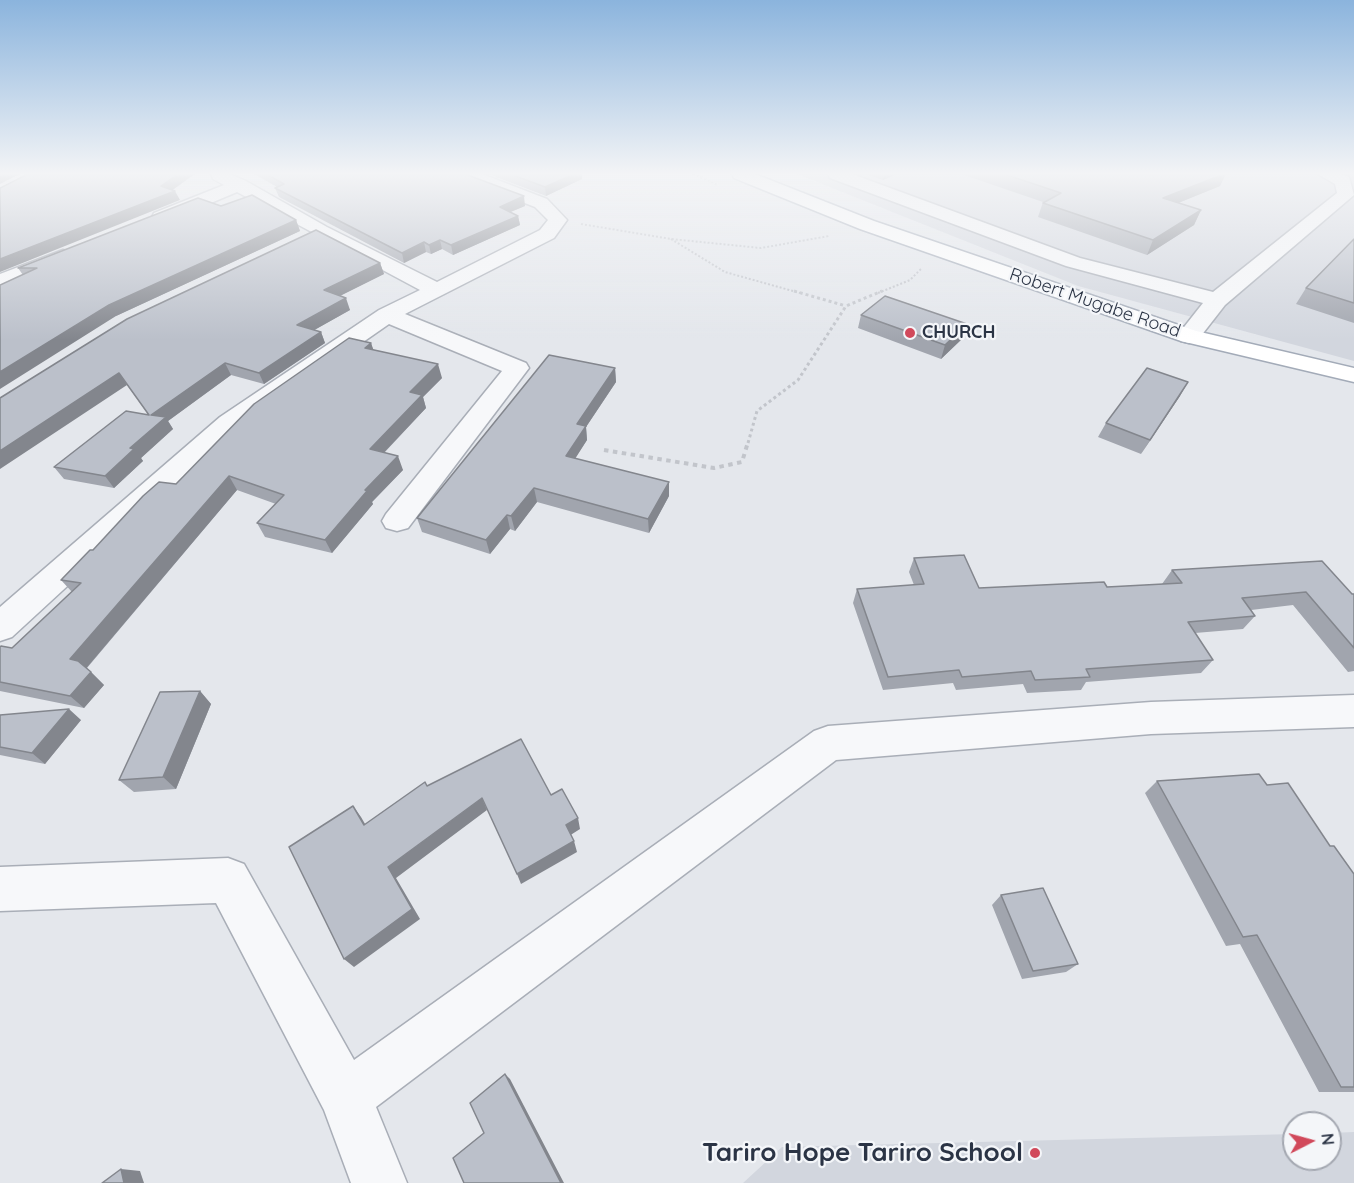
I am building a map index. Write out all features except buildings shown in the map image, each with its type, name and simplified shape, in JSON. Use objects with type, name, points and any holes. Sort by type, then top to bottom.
[{"type":"main road","name":"Robert Mugabe Road","points":[[879,229],[1189,336],[1354,375]]},
{"type":"street","points":[[317,229],[435,289]]},
{"type":"street","points":[[0,627],[230,423],[387,315],[547,234],[551,229]]},
{"type":"street","points":[[985,229],[1073,262],[1217,300]]},
{"type":"street","points":[[1189,336],[1217,300],[1303,229]]},
{"type":"street","points":[[298,242],[320,231]]},
{"type":"street","points":[[0,281],[76,250]]},
{"type":"street","points":[[387,315],[517,368],[397,522]]},
{"type":"street","points":[[346,1097],[828,743],[1151,718],[1354,711]]},
{"type":"street","points":[[0,889],[228,880],[346,1097],[379,1183]]},
{"type":"path","points":[[613,229],[671,239],[761,248],[853,229]]},
{"type":"path","points":[[671,239],[725,272],[846,306]]},
{"type":"path","points":[[604,450],[714,468],[742,462],[757,411],[798,380],[846,306],[910,280],[922,267]]},
{"type":"shaded area","points":[[936,229],[1354,229],[1354,361],[1078,286]]},
{"type":"shaded area","name":"Tariro Hope Tariro School","points":[[1342,1132],[1354,1132],[1354,1183],[743,1183],[782,1147],[1282,1134],[1282,1171],[1342,1171]]},
{"type":"place","name":"CHURCH","points":[[910,333]]},
{"type":"place","name":"Tariro Hope Tariro School","points":[[1035,1153]]}]
